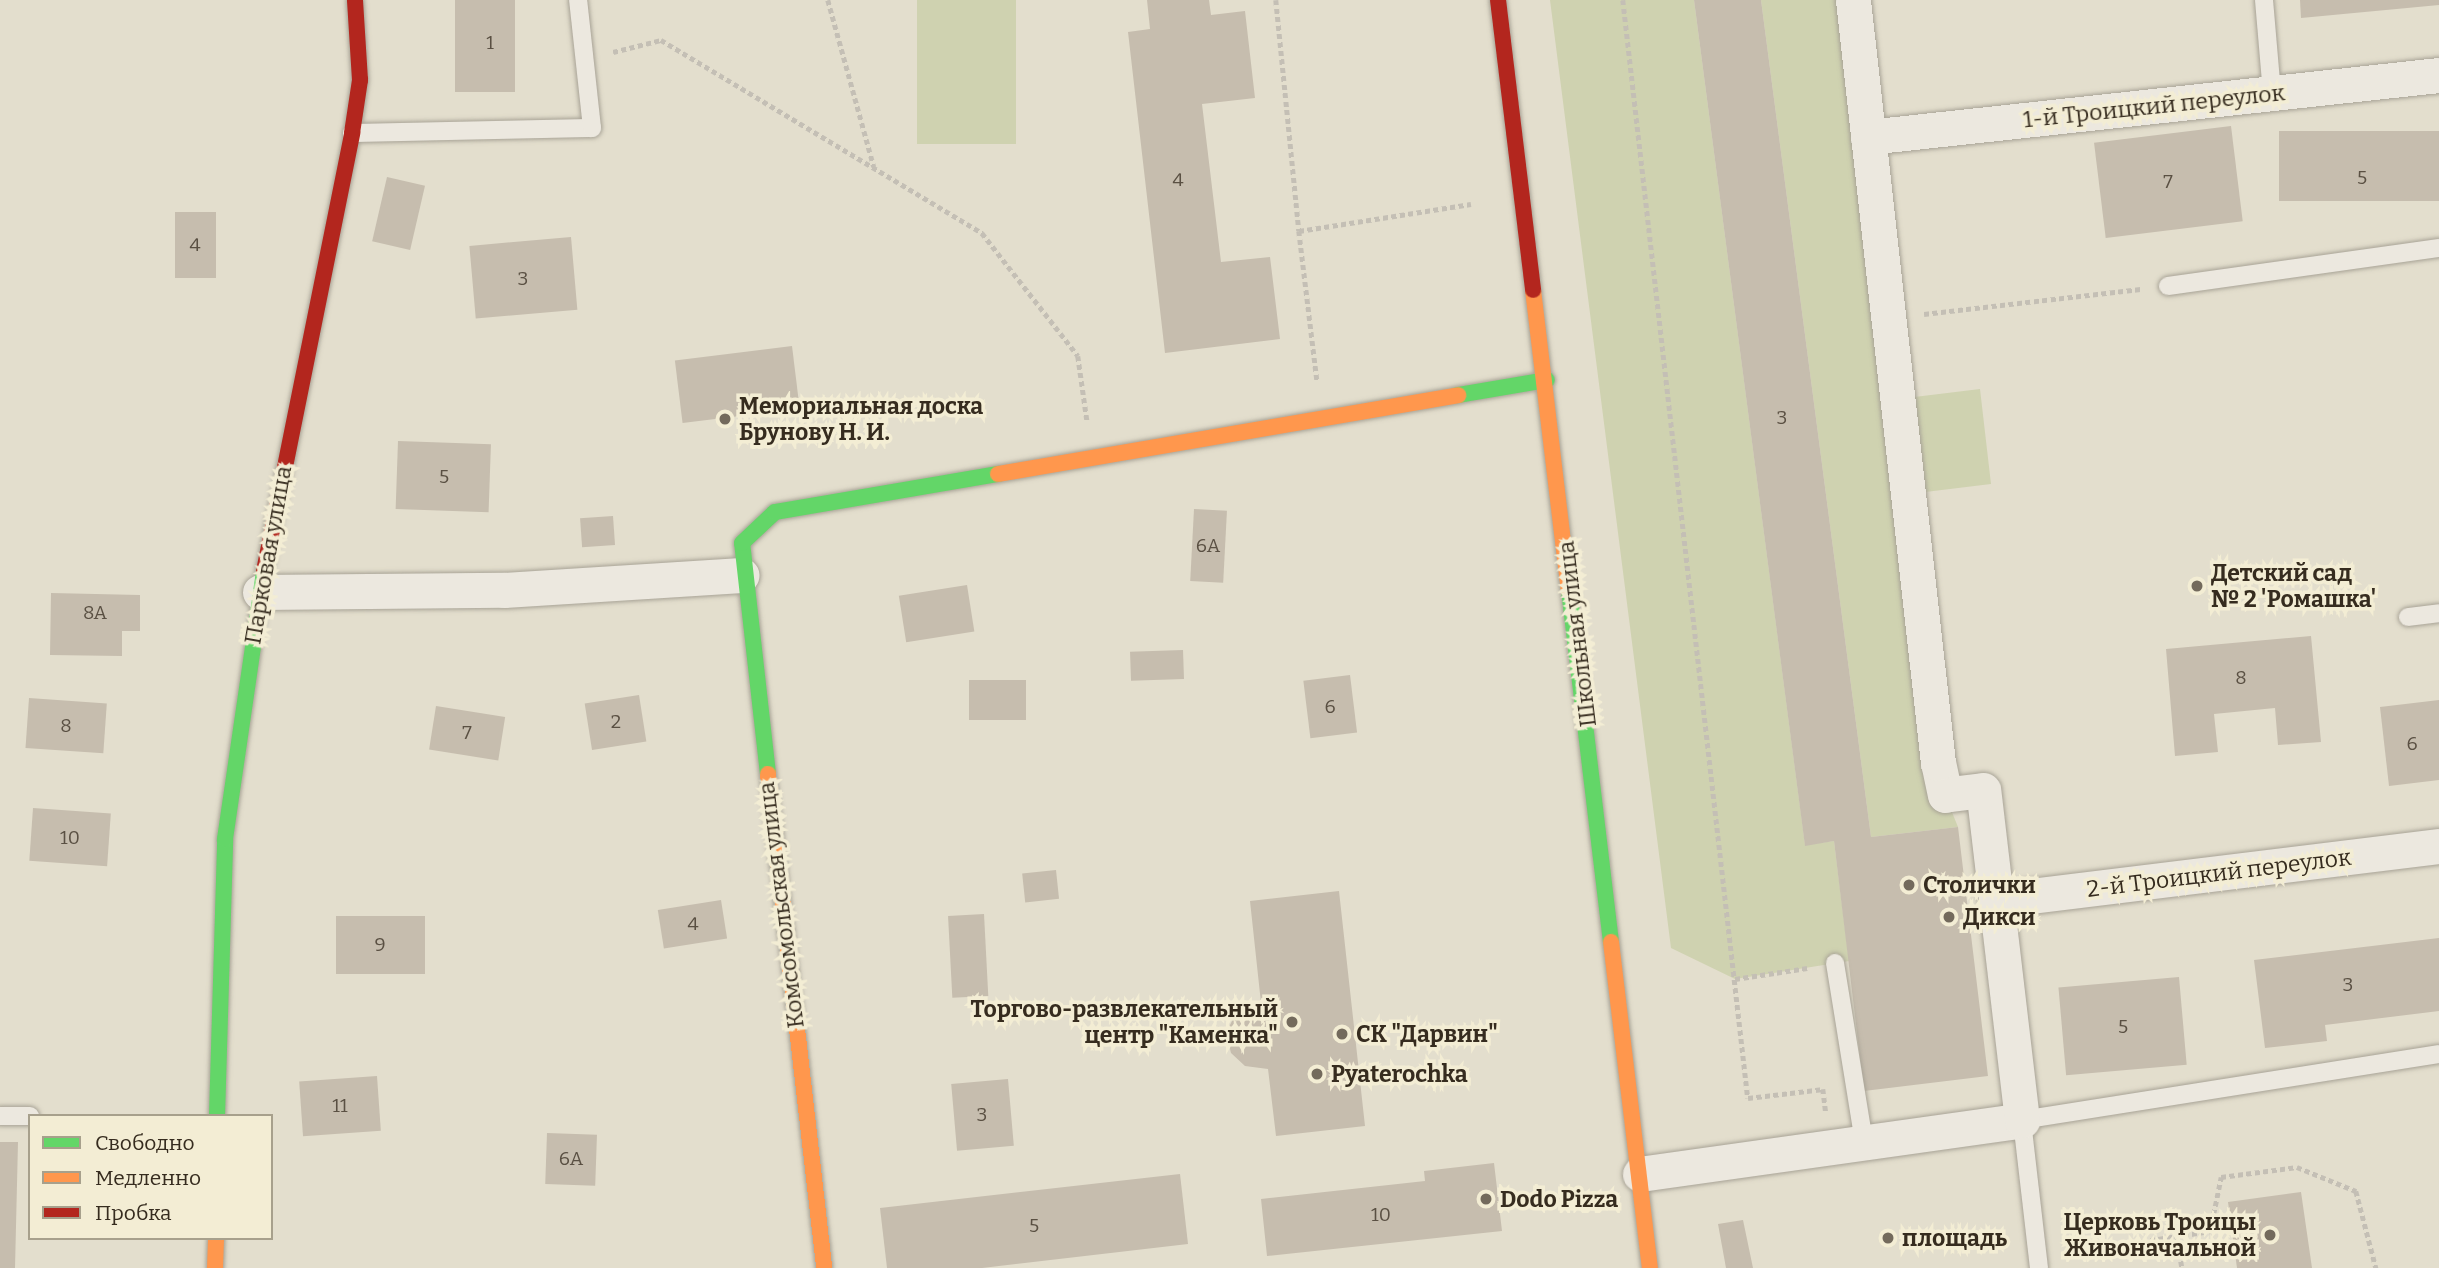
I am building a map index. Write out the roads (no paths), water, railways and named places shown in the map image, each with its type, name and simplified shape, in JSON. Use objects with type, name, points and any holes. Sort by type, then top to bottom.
[{"type":"street","name":"Парковая улица","points":[[217,1114],[225,839],[260,592],[352,133],[360,66],[355,0]]},
{"type":"street","name":"Школьная улица","points":[[1498,0],[1547,380],[1650,1268]]},
{"type":"street","points":[[1640,1174],[2022,1119],[1983,790],[1945,794],[1938,763],[1853,0]]},
{"type":"street","name":"1-й Троицкий переулок","points":[[1868,137],[2439,75]]},
{"type":"street","points":[[260,592],[504,590],[742,559],[775,512],[1092,455],[1547,380]]},
{"type":"street","name":"Комсомольская улица","points":[[742,559],[824,1268]]},
{"type":"street","name":"2-й Троицкий переулок","points":[[1998,900],[2439,846]]},
{"type":"street","points":[[215,1268],[216,1240]]},
{"type":"lane","points":[[352,133],[592,128],[578,0]]},
{"type":"lane","points":[[2264,0],[2272,93]]},
{"type":"lane","points":[[2168,286],[2439,248]]},
{"type":"lane","points":[[2408,617],[2439,613]]},
{"type":"lane","points":[[1835,963],[1848,1144]]},
{"type":"lane","points":[[2038,1263],[2022,1119],[2439,1054]]},
{"type":"lane","points":[[0,1116],[28,1116]]},
{"type":"place","name":"Мемориальная доска Брунову Н. И.","points":[[725,419]]},
{"type":"place","name":"Детский сад № 2 'Ромашка'","points":[[2197,586]]},
{"type":"place","name":"Столички","points":[[1909,885]]},
{"type":"place","name":"Дикси","points":[[1949,917]]},
{"type":"place","name":"Торгово-развлекательный центр \"Каменка\"","points":[[1292,1022]]},
{"type":"place","name":"СК \"Дарвин\"","points":[[1342,1034]]},
{"type":"place","name":"Pyaterochka","points":[[1317,1074]]},
{"type":"place","name":"Dodo Pizza","points":[[1486,1199]]},
{"type":"place","name":"Церковь Троицы Живоначальной","points":[[2270,1235]]},
{"type":"place","name":"площадь","points":[[1888,1238]]}]
